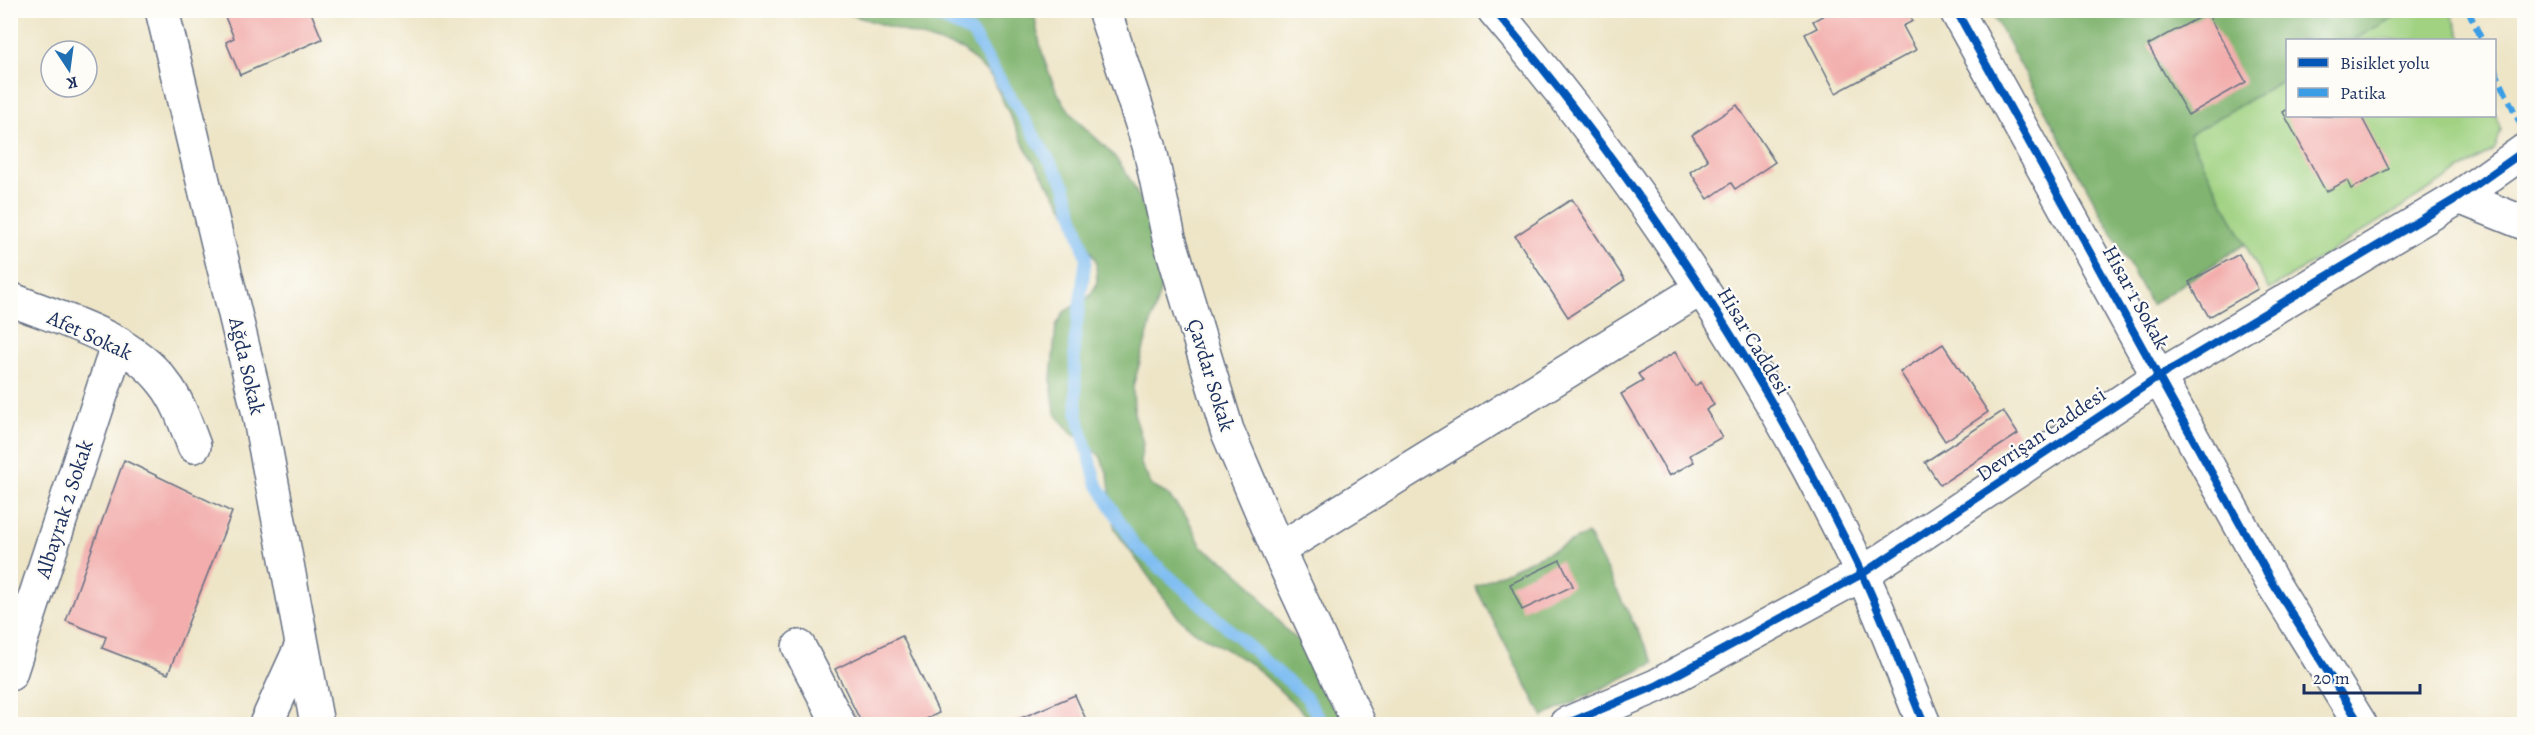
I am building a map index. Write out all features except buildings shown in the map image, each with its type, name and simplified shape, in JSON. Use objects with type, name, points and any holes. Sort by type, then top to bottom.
[{"type":"street","name":"Ağda Sokak","points":[[162,10],[259,414],[317,724]]},
{"type":"street","name":"Çavdar Sokak","points":[[1104,10],[1149,145],[1169,238],[1227,430],[1278,550],[1359,724]]},
{"type":"street","name":"Hisar Caddesi","points":[[1494,10],[1618,169],[1702,288],[1796,446],[1862,574],[1924,724]]},
{"type":"street","name":"Hisar 1 Sokak","points":[[1956,10],[2272,582],[2360,724]]},
{"type":"street","name":"Devrişan Caddesi","points":[[1566,724],[1656,686],[1862,574],[2160,376],[2459,197],[2524,151]]},
{"type":"street","points":[[2459,197],[2524,223]]},
{"type":"street","points":[[1278,550],[1702,288]]},
{"type":"street","name":"Afet Sokak","points":[[10,299],[118,343],[142,360],[165,384],[194,446]]},
{"type":"street","name":"Albayrak 2 Sokak","points":[[10,674],[118,343]]},
{"type":"street","points":[[266,724],[302,645]]},
{"type":"street","points":[[799,647],[839,724]]},
{"type":"green space","points":[[2405,10],[2450,11],[2463,39],[2355,39]]},
{"type":"green space","points":[[839,11],[1034,11],[1039,40],[1053,83],[1068,109],[1113,155],[1131,181],[1146,213],[1161,263],[1164,277],[1133,386],[1134,413],[1143,443],[1140,462],[1152,486],[1167,494],[1188,519],[1202,547],[1230,565],[1250,584],[1285,629],[1311,652],[1343,719],[1319,721],[1306,715],[1253,665],[1194,631],[1178,617],[1115,530],[1108,475],[1100,456],[1068,429],[1055,413],[1051,380],[1056,326],[1064,312],[1089,297],[1097,284],[1096,261],[1078,229],[1028,153],[991,76],[963,50]]},
{"type":"green space","points":[[1991,11],[2405,11],[2355,39],[2286,39],[2286,79],[2189,135],[2245,244],[2151,305]]},
{"type":"green space","points":[[2286,79],[2286,117],[2496,117],[2501,130],[2495,149],[2269,290],[2188,135]]},
{"type":"green space","points":[[1588,534],[1654,663],[1543,717],[1475,586]]},
{"type":"waterway","points":[[923,10],[972,33],[1065,186],[1086,258],[1074,346],[1077,414],[1096,482],[1135,546],[1306,697],[1323,724]]},
{"type":"marked path","points":[[1086,15],[1095,10]]},
{"type":"marked path","points":[[2468,10],[2482,39]]},
{"type":"marked path","points":[[2496,72],[2524,132]]},
{"type":"cycle path","points":[[1494,10],[1547,74],[1648,209],[1742,353],[1785,426],[1862,574],[1924,724]]},
{"type":"cycle path","points":[[1956,10],[2272,582],[2360,724]]},
{"type":"cycle path","points":[[1566,724],[1656,686],[1862,574],[2160,376],[2459,197],[2524,151]]}]
